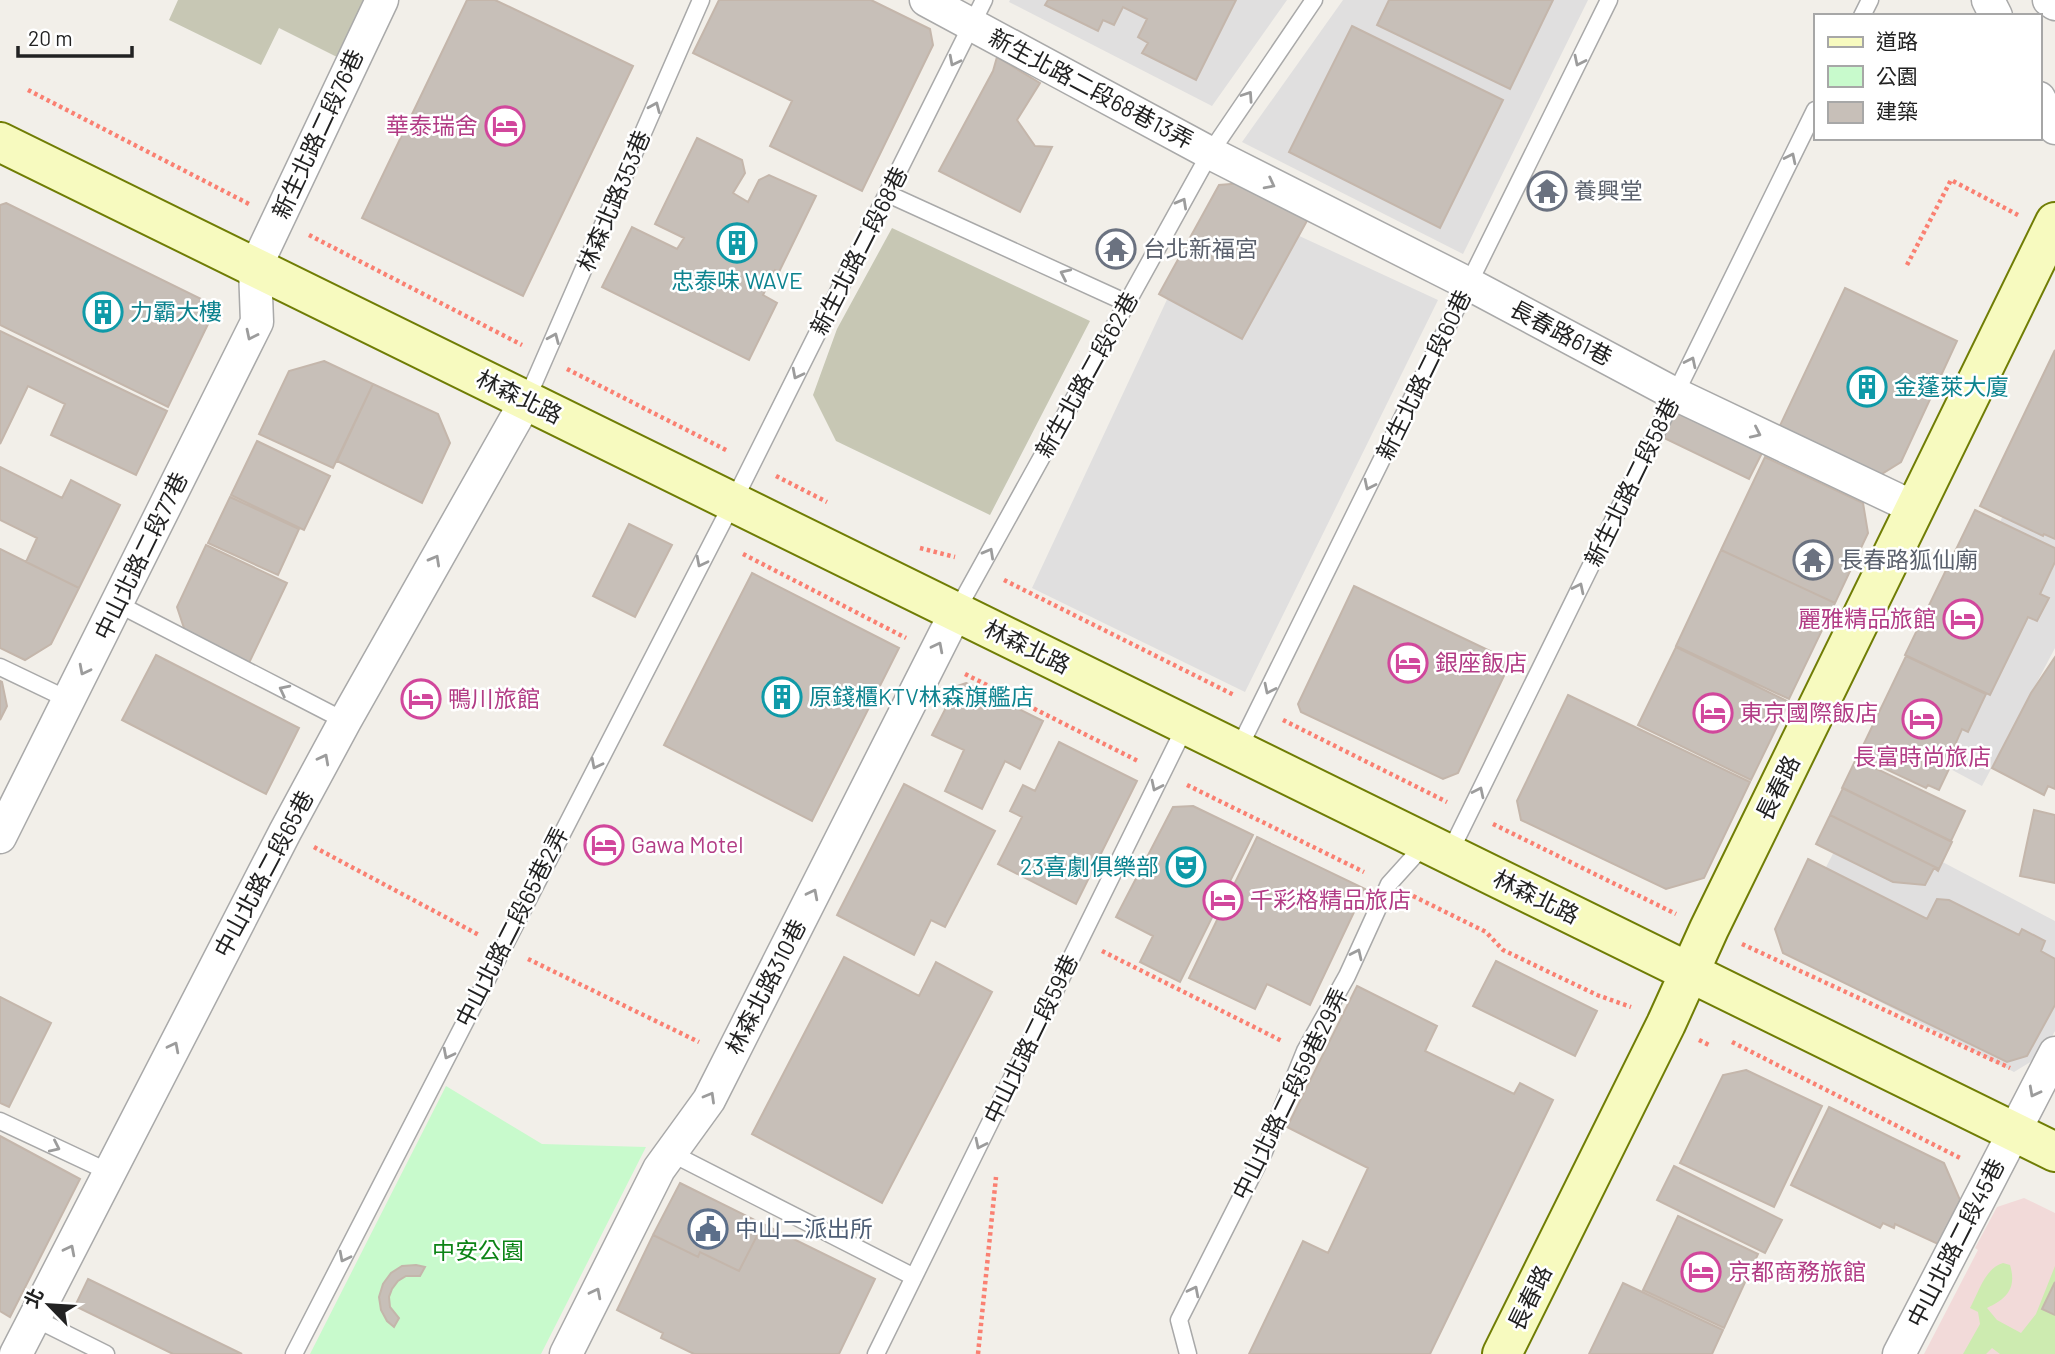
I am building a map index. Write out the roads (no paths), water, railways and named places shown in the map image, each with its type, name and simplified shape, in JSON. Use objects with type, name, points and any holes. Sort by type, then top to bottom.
[{"type":"street","name":"新生北路二段76巷","points":[[255,268],[382,0]]},
{"type":"street","name":"新生北路二段68巷13弄","points":[[926,0],[978,13],[1210,153]]},
{"type":"street","points":[[2049,0],[2055,4]]},
{"type":"street","points":[[2041,102],[2055,128]]},
{"type":"street","name":"林森北路","points":[[0,142],[2055,1152]]},
{"type":"street","name":"長春路61巷","points":[[1210,153],[1469,284],[1675,394],[1915,508]]},
{"type":"street","name":"長春路","points":[[1503,1354],[2052,227]]},
{"type":"street","name":"中山北路二段77巷","points":[[0,837],[257,322],[255,268]]},
{"type":"street","name":"中山北路二段65巷","points":[[16,1354],[345,721],[527,401]]},
{"type":"street","name":"林森北路310巷","points":[[566,1354],[659,1169],[709,1100],[956,612]]},
{"type":"street","name":"中山北路二段45巷","points":[[1899,1354],[2055,1053]]},
{"type":"lane","name":"林森北路353巷","points":[[527,401],[701,0]]},
{"type":"lane","name":"新生北路二段62巷","points":[[956,612],[1210,153],[1314,0]]},
{"type":"lane","name":"新生北路二段60巷","points":[[1238,750],[1609,0]]},
{"type":"lane","name":"新生北路二段68巷","points":[[733,502],[978,13]]},
{"type":"lane","name":"新生北路二段58巷","points":[[1438,848],[1469,812],[1814,112]]},
{"type":"lane","points":[[888,194],[1127,303]]},
{"type":"lane","name":"中山北路二段65巷2弄","points":[[294,1354],[733,502]]},
{"type":"lane","points":[[118,604],[345,721]]},
{"type":"lane","points":[[0,667],[69,700]]},
{"type":"lane","name":"中山北路二段59巷","points":[[876,1354],[1186,725]]},
{"type":"lane","name":"中山北路二段59巷29弄","points":[[1188,1354],[1179,1320],[1264,1152],[1305,1051],[1347,976],[1389,884],[1438,848]]},
{"type":"lane","points":[[0,1121],[110,1172]]},
{"type":"lane","points":[[671,1153],[914,1277]]},
{"type":"lane","points":[[34,1318],[106,1354]]},
{"type":"place","name":"華泰瑞舍","points":[[505,126]]},
{"type":"place","name":"養興堂","points":[[1547,191]]},
{"type":"place","name":"忠泰味 WAVE","points":[[737,243]]},
{"type":"place","name":"台北新福宮","points":[[1116,249]]},
{"type":"place","name":"力霸大樓","points":[[103,312]]},
{"type":"place","name":"金蓬萊大廈","points":[[1867,387]]},
{"type":"place","name":"長春路狐仙廟","points":[[1813,560]]},
{"type":"place","name":"麗雅精品旅館","points":[[1963,619]]},
{"type":"place","name":"銀座飯店","points":[[1408,663]]},
{"type":"place","name":"原錢櫃KTV林森旗艦店","points":[[782,697]]},
{"type":"place","name":"鴨川旅館","points":[[421,699]]},
{"type":"place","name":"東京國際飯店","points":[[1713,713]]},
{"type":"place","name":"長富時尚旅店","points":[[1922,719]]},
{"type":"place","name":"Gawa Motel","points":[[604,845]]},
{"type":"place","name":"23喜劇俱樂部","points":[[1186,867]]},
{"type":"place","name":"千彩格精品旅店","points":[[1223,900]]},
{"type":"place","name":"中山二派出所","points":[[708,1229]]},
{"type":"place","name":"京都商務旅館","points":[[1701,1272]]},
{"type":"park label","name":"中安公園","points":[[478,1251]]}]
